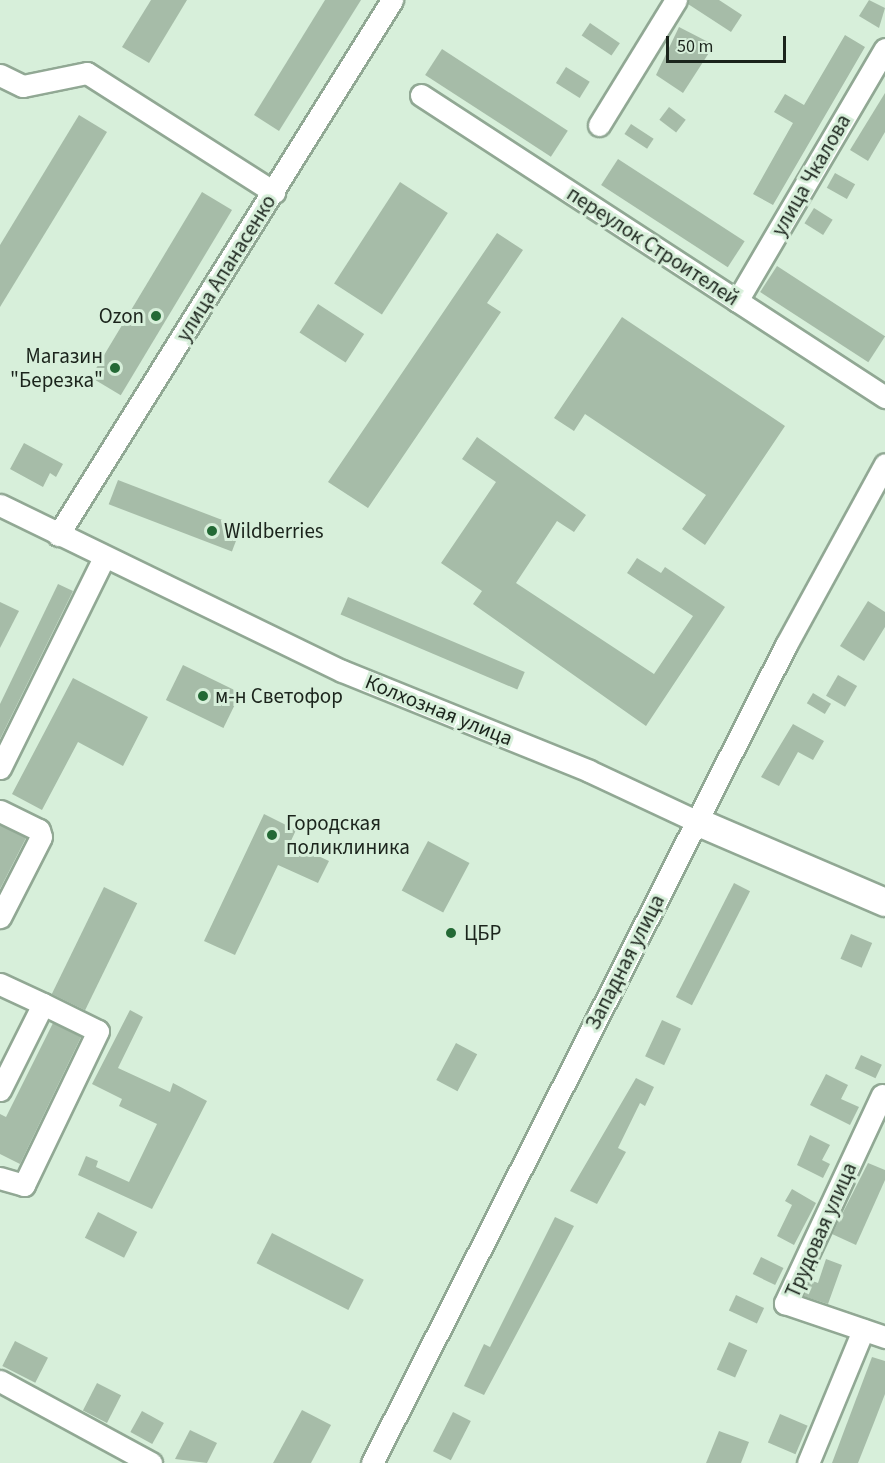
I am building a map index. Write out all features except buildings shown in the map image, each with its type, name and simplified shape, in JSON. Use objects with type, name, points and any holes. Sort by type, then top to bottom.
[{"type":"main road","name":"Колхозная улица","points":[[698,822],[885,902]]},
{"type":"street","points":[[599,125],[676,0]]},
{"type":"street","name":"улица Апанасенко","points":[[57,535],[274,192],[388,1]]},
{"type":"street","name":"улица Чкалова","points":[[737,301],[885,50]]},
{"type":"street","points":[[0,75],[23,86],[87,73],[274,192]]},
{"type":"street","name":"переулок Строителей","points":[[421,94],[885,398]]},
{"type":"street","name":"Западная улица","points":[[372,1463],[698,822],[885,464]]},
{"type":"street","name":"Колхозная улица","points":[[0,505],[104,558],[342,671],[590,771],[698,822]]},
{"type":"street","points":[[0,768],[104,558]]},
{"type":"street","points":[[0,812],[39,830],[41,837],[0,917]]},
{"type":"street","points":[[0,984],[98,1031],[99,1036],[24,1185],[0,1178]]},
{"type":"street","points":[[0,1090],[43,1004]]},
{"type":"street","name":"Трудовая улица","points":[[882,1095],[785,1303],[885,1337]]},
{"type":"street","points":[[808,1463],[862,1330]]},
{"type":"street","points":[[0,1381],[151,1463]]},
{"type":"place","name":"Ozon","points":[[156,316]]},
{"type":"place","name":"Магазин \"Березка\"","points":[[115,368]]},
{"type":"place","name":"Wildberries","points":[[212,531]]},
{"type":"place","name":"м-н Светофор","points":[[203,696]]},
{"type":"place","name":"Городская поликлиника","points":[[272,835]]},
{"type":"place","name":"ЦБР","points":[[451,933]]}]
